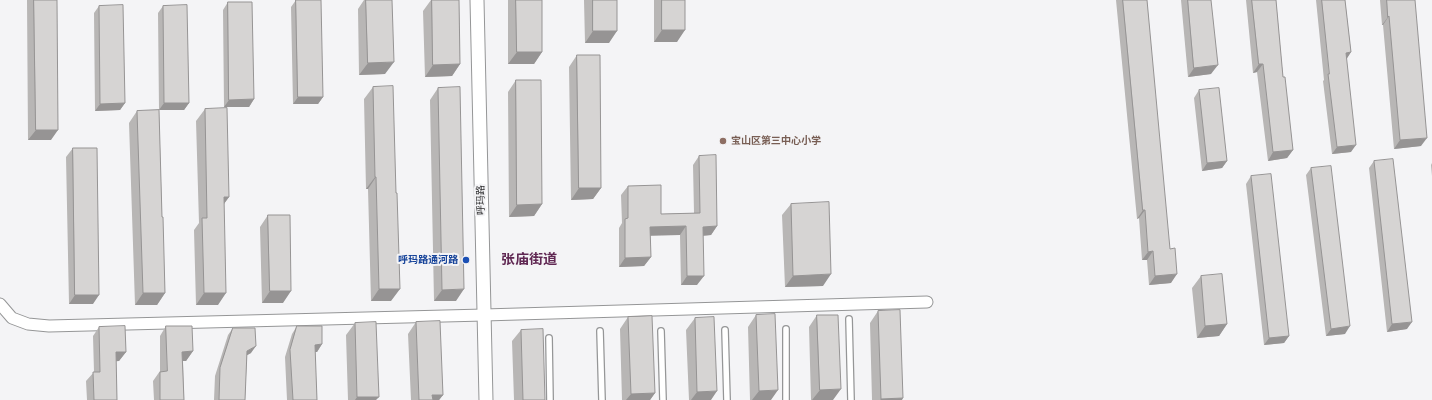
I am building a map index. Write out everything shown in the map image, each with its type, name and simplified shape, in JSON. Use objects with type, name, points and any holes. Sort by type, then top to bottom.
[{"type":"street","name":"呼玛路","points":[[476,0],[486,400]]},
{"type":"street","points":[[0,304],[12,318],[28,324],[49,326],[927,302]]},
{"type":"lane","points":[[849,319],[851,400]]},
{"type":"lane","points":[[786,329],[786,400]]},
{"type":"lane","points":[[726,330],[727,400]]},
{"type":"lane","points":[[600,331],[602,400]]},
{"type":"lane","points":[[661,331],[663,400]]},
{"type":"lane","points":[[549,338],[550,400]]},
{"type":"building","points":[[34,0],[57,0],[58,130],[36,130]]},
{"type":"building","points":[[296,0],[321,0],[323,97],[298,97]]},
{"type":"building","points":[[366,0],[392,0],[394,62],[368,63]]},
{"type":"building","points":[[432,0],[459,0],[460,64],[433,65]]},
{"type":"building","points":[[516,0],[542,0],[542,52],[517,52]]},
{"type":"building","points":[[593,0],[617,0],[617,31],[593,31]]},
{"type":"building","points":[[662,0],[685,0],[685,30],[662,30]]},
{"type":"building","points":[[1123,0],[1147,0],[1170,249],[1175,248],[1177,274],[1155,276],[1153,251],[1148,252]]},
{"type":"building","points":[[1188,0],[1211,0],[1218,65],[1194,68]]},
{"type":"building","points":[[1252,0],[1276,0],[1283,77],[1285,77],[1293,150],[1273,152],[1263,64],[1259,64]]},
{"type":"building","points":[[1322,0],[1345,0],[1351,52],[1346,53],[1356,145],[1337,147],[1328,74]]},
{"type":"building","points":[[1387,0],[1415,0],[1427,138],[1400,140]]},
{"type":"building","points":[[228,2],[252,2],[254,99],[229,100]]},
{"type":"building","points":[[123,5],[125,103],[100,104],[99,6]]},
{"type":"building","points":[[187,5],[189,103],[164,103],[163,6]]},
{"type":"building","points":[[577,55],[600,55],[601,188],[579,188]]},
{"type":"building","points":[[516,80],[541,80],[542,204],[517,205]]},
{"type":"building","points":[[393,86],[400,289],[379,289],[373,87]]},
{"type":"building","points":[[460,87],[464,289],[442,290],[438,88]]},
{"type":"building","points":[[1219,88],[1227,161],[1207,163],[1199,90]]},
{"type":"building","points":[[227,108],[229,197],[224,197],[226,293],[204,293],[202,218],[207,218],[205,109]]},
{"type":"building","points":[[159,110],[165,293],[143,293],[137,111]]},
{"type":"building","points":[[73,148],[97,148],[99,295],[75,295]]},
{"type":"building","points":[[716,155],[717,226],[703,227],[704,276],[687,276],[686,226],[650,227],[651,257],[625,258],[625,219],[628,218],[628,186],[661,185],[661,214],[700,213],[699,156]]},
{"type":"building","points":[[1393,159],[1412,322],[1392,324],[1374,161]]},
{"type":"building","points":[[1331,166],[1350,326],[1331,329],[1311,168]]},
{"type":"building","points":[[1271,174],[1289,336],[1269,338],[1251,176]]},
{"type":"building","points":[[829,202],[831,274],[793,276],[791,204]]},
{"type":"building","points":[[268,215],[290,215],[291,291],[270,291]]},
{"type":"building","points":[[1222,274],[1227,324],[1205,326],[1201,276]]},
{"type":"building","points":[[900,310],[903,398],[881,399],[878,311]]},
{"type":"building","points":[[775,314],[778,390],[759,391],[756,315]]},
{"type":"building","points":[[817,315],[838,315],[841,389],[820,390]]},
{"type":"building","points":[[652,316],[655,393],[631,394],[628,317]]},
{"type":"building","points":[[714,317],[717,391],[697,392],[695,318]]},
{"type":"building","points":[[440,321],[443,395],[432,395],[433,400],[419,400],[416,322]]},
{"type":"building","points":[[376,322],[379,397],[357,397],[355,323]]},
{"type":"building","points":[[125,326],[126,352],[116,352],[117,400],[94,400],[93,372],[100,372],[99,327]]},
{"type":"building","points":[[166,326],[192,326],[193,351],[182,352],[184,400],[160,400],[160,372],[167,371]]},
{"type":"building","points":[[297,326],[322,326],[322,344],[315,345],[317,400],[293,400],[290,350]]},
{"type":"building","points":[[233,328],[255,328],[256,346],[247,351],[245,400],[219,400],[220,368]]},
{"type":"building","points":[[543,329],[545,400],[523,400],[521,330]]},
{"type":"place","name":"宝山区第三中心小学","points":[[723,141]]},
{"type":"place","name":"呼玛路通河路","points":[[466,260]]},
{"type":"district","name":"张庙街道","points":[[529,260]]}]
